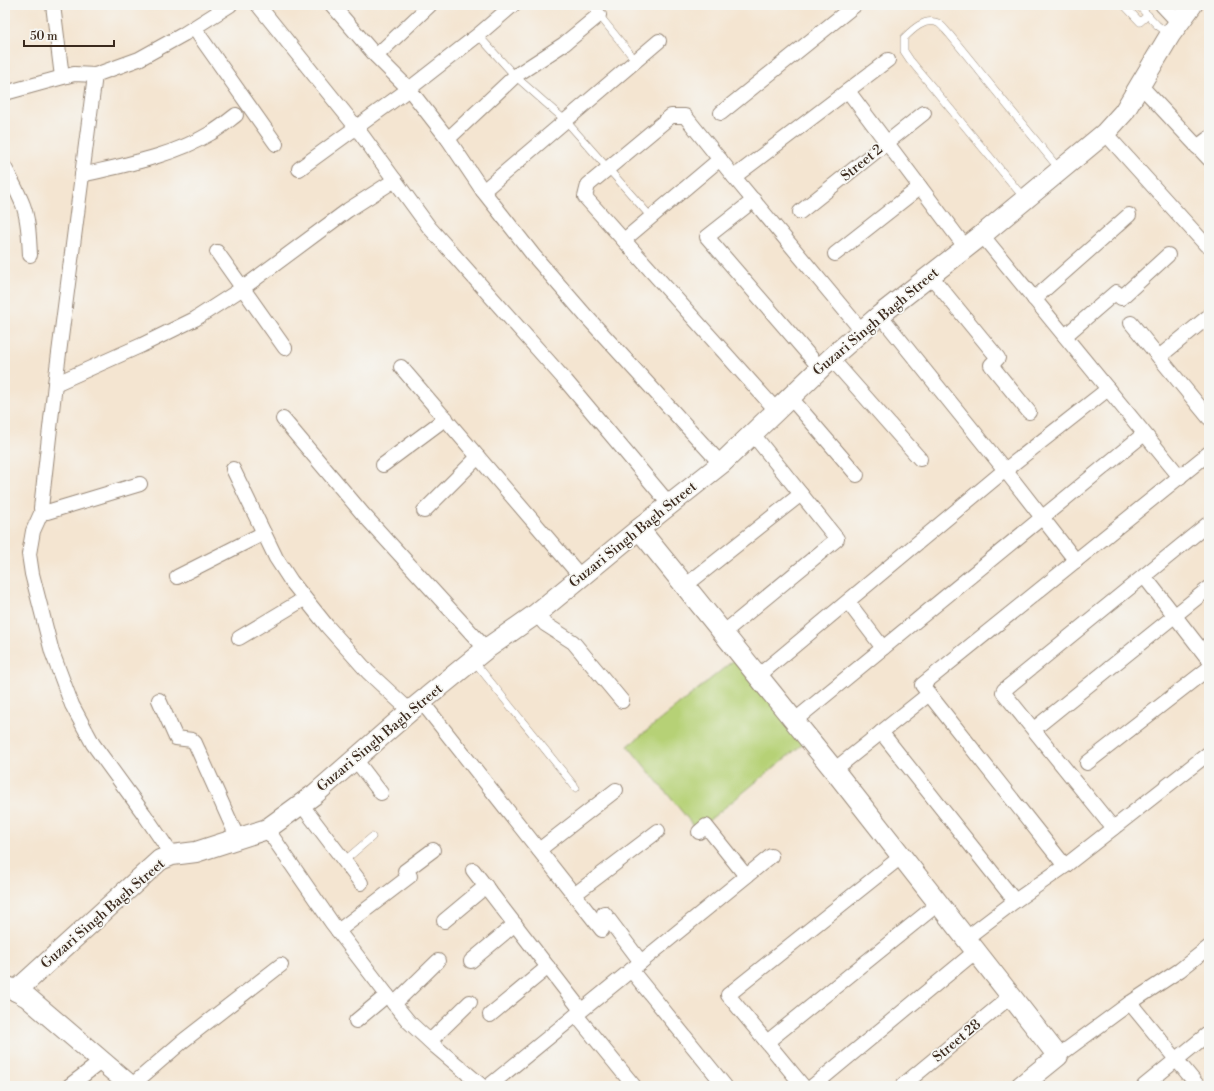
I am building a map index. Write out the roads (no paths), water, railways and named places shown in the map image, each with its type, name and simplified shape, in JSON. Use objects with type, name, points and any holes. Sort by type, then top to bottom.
[{"type":"street","points":[[53,5],[62,77]]},
{"type":"street","points":[[5,93],[74,74],[94,75],[139,59],[194,28],[230,5]]},
{"type":"street","points":[[258,5],[356,127],[429,227],[566,381],[670,504]]},
{"type":"street","points":[[376,56],[430,5]]},
{"type":"street","points":[[299,169],[410,89],[513,5]]},
{"type":"street","points":[[721,113],[855,5]]},
{"type":"street","points":[[1162,5],[1174,29]]},
{"type":"street","name":"Guzari Singh Bagh Street","points":[[11,988],[160,860],[172,855],[196,852],[267,829],[301,804],[479,654],[536,614],[720,464],[825,363],[880,315],[966,248],[1105,133],[1124,112],[1174,29],[1192,5]]},
{"type":"street","points":[[336,7],[376,56],[410,89],[448,139],[483,192],[534,256],[586,316],[720,464]]},
{"type":"street","points":[[448,139],[515,76],[564,44],[595,10]]},
{"type":"street","points":[[194,28],[276,144]]},
{"type":"street","points":[[483,192],[659,42]]},
{"type":"street","points":[[734,177],[888,60]]},
{"type":"street","points":[[94,75],[55,384],[41,508],[43,509],[33,531],[30,554],[32,574],[55,658],[72,705],[93,744],[172,855]]},
{"type":"street","points":[[1140,85],[1209,159]]},
{"type":"street","points":[[848,91],[966,248]]},
{"type":"street","name":"Street 2","points":[[800,212],[924,113]]},
{"type":"street","points":[[82,175],[139,161],[187,145],[212,133],[236,115]]},
{"type":"street","points":[[857,475],[783,404],[624,240],[585,197],[588,185],[671,116],[685,116],[862,331]]},
{"type":"street","points":[[1105,133],[1206,245]]},
{"type":"street","points":[[1197,147],[1209,138]]},
{"type":"street","points":[[624,240],[720,159]]},
{"type":"street","points":[[5,168],[23,205],[28,229],[30,255]]},
{"type":"street","points":[[55,384],[142,345],[195,319],[243,288],[348,210],[395,180]]},
{"type":"street","points":[[835,254],[920,187]]},
{"type":"street","points":[[754,200],[707,237],[825,363],[920,459]]},
{"type":"street","points":[[1034,299],[1129,215]]},
{"type":"street","points":[[982,235],[1180,477]]},
{"type":"street","points":[[217,252],[285,348]]},
{"type":"street","points":[[1065,336],[1116,292],[1121,298],[1168,255]]},
{"type":"street","points":[[930,275],[998,358],[991,365],[1029,412]]},
{"type":"street","points":[[880,315],[1076,561]]},
{"type":"street","points":[[1159,357],[1209,316]]},
{"type":"street","points":[[1131,323],[1159,357],[1204,402],[1209,418]]},
{"type":"street","points":[[401,366],[581,577]]},
{"type":"street","points":[[758,676],[1005,470],[1108,389]]},
{"type":"street","points":[[383,465],[446,418]]},
{"type":"street","points":[[283,419],[479,654]]},
{"type":"street","points":[[723,633],[837,539],[752,433]]},
{"type":"street","points":[[794,721],[1144,434]]},
{"type":"street","points":[[1065,866],[922,684],[1209,453]]},
{"type":"street","points":[[424,511],[478,457]]},
{"type":"street","points":[[233,469],[276,558],[304,599],[368,672],[416,707],[539,850],[602,930]]},
{"type":"street","points":[[43,509],[47,512],[140,484]]},
{"type":"street","points":[[685,586],[801,494]]},
{"type":"street","points":[[1113,828],[1004,694],[1004,690],[1209,523]]},
{"type":"street","points":[[639,529],[834,770],[939,903],[974,942],[1011,996],[1058,1056]]},
{"type":"street","points":[[177,577],[264,533]]},
{"type":"street","points":[[1144,576],[1209,660]]},
{"type":"street","points":[[1034,729],[1209,588]]},
{"type":"street","points":[[238,638],[304,599]]},
{"type":"street","points":[[848,602],[883,648]]},
{"type":"street","points":[[536,614],[545,624],[573,642],[622,701]]},
{"type":"street","points":[[1087,763],[1209,668]]},
{"type":"street","points":[[834,770],[929,694]]},
{"type":"street","points":[[159,700],[176,738],[192,740],[195,743],[238,839]]},
{"type":"street","points":[[880,732],[1015,901]]},
{"type":"street","points":[[813,1086],[974,942],[1015,901],[1065,866],[1209,754]]},
{"type":"street","points":[[355,760],[381,793]]},
{"type":"street","points":[[539,850],[616,790]]},
{"type":"street","points":[[301,804],[360,883]]},
{"type":"street","points":[[698,832],[706,826],[746,876]]},
{"type":"street","points":[[267,829],[338,931],[409,1022],[482,1086]]},
{"type":"street","points":[[574,895],[658,831]]},
{"type":"street","points":[[338,931],[410,876],[405,871],[433,850]]},
{"type":"street","points":[[489,1086],[771,856]]},
{"type":"street","points":[[803,1086],[728,995],[902,856]]},
{"type":"street","points":[[473,870],[548,967],[578,1012],[634,1086]]},
{"type":"street","points":[[444,921],[486,886]]},
{"type":"street","points":[[767,1042],[939,903]]},
{"type":"street","points":[[604,913],[636,966],[725,1086]]},
{"type":"street","points":[[471,961],[515,924]]},
{"type":"street","points":[[1021,1086],[1058,1056],[1130,1003],[1180,970],[1209,947]]},
{"type":"street","points":[[356,1021],[391,999],[438,961]]},
{"type":"street","points":[[11,988],[27,997],[131,1086],[183,1041],[281,965]]},
{"type":"street","points":[[490,1015],[548,967]]},
{"type":"street","name":"Street 28","points":[[902,1086],[1011,996]]},
{"type":"street","points":[[430,1041],[470,1002]]},
{"type":"street","points":[[1130,1003],[1198,1086]]},
{"type":"street","points":[[1144,1086],[1209,1033]]},
{"type":"street","points":[[69,1086],[102,1061]]},
{"type":"lane","points":[[1124,5],[1140,22],[1148,15]]},
{"type":"lane","points":[[1138,5],[1157,25],[1174,29]]},
{"type":"lane","points":[[595,10],[636,61]]},
{"type":"lane","points":[[1025,200],[904,51],[904,38],[912,30],[921,24],[930,21],[938,23],[950,34],[1060,170]]},
{"type":"lane","points":[[478,35],[515,76],[566,121],[650,217]]},
{"type":"lane","points":[[479,654],[576,788]]},
{"type":"lane","points":[[344,860],[372,837]]}]
